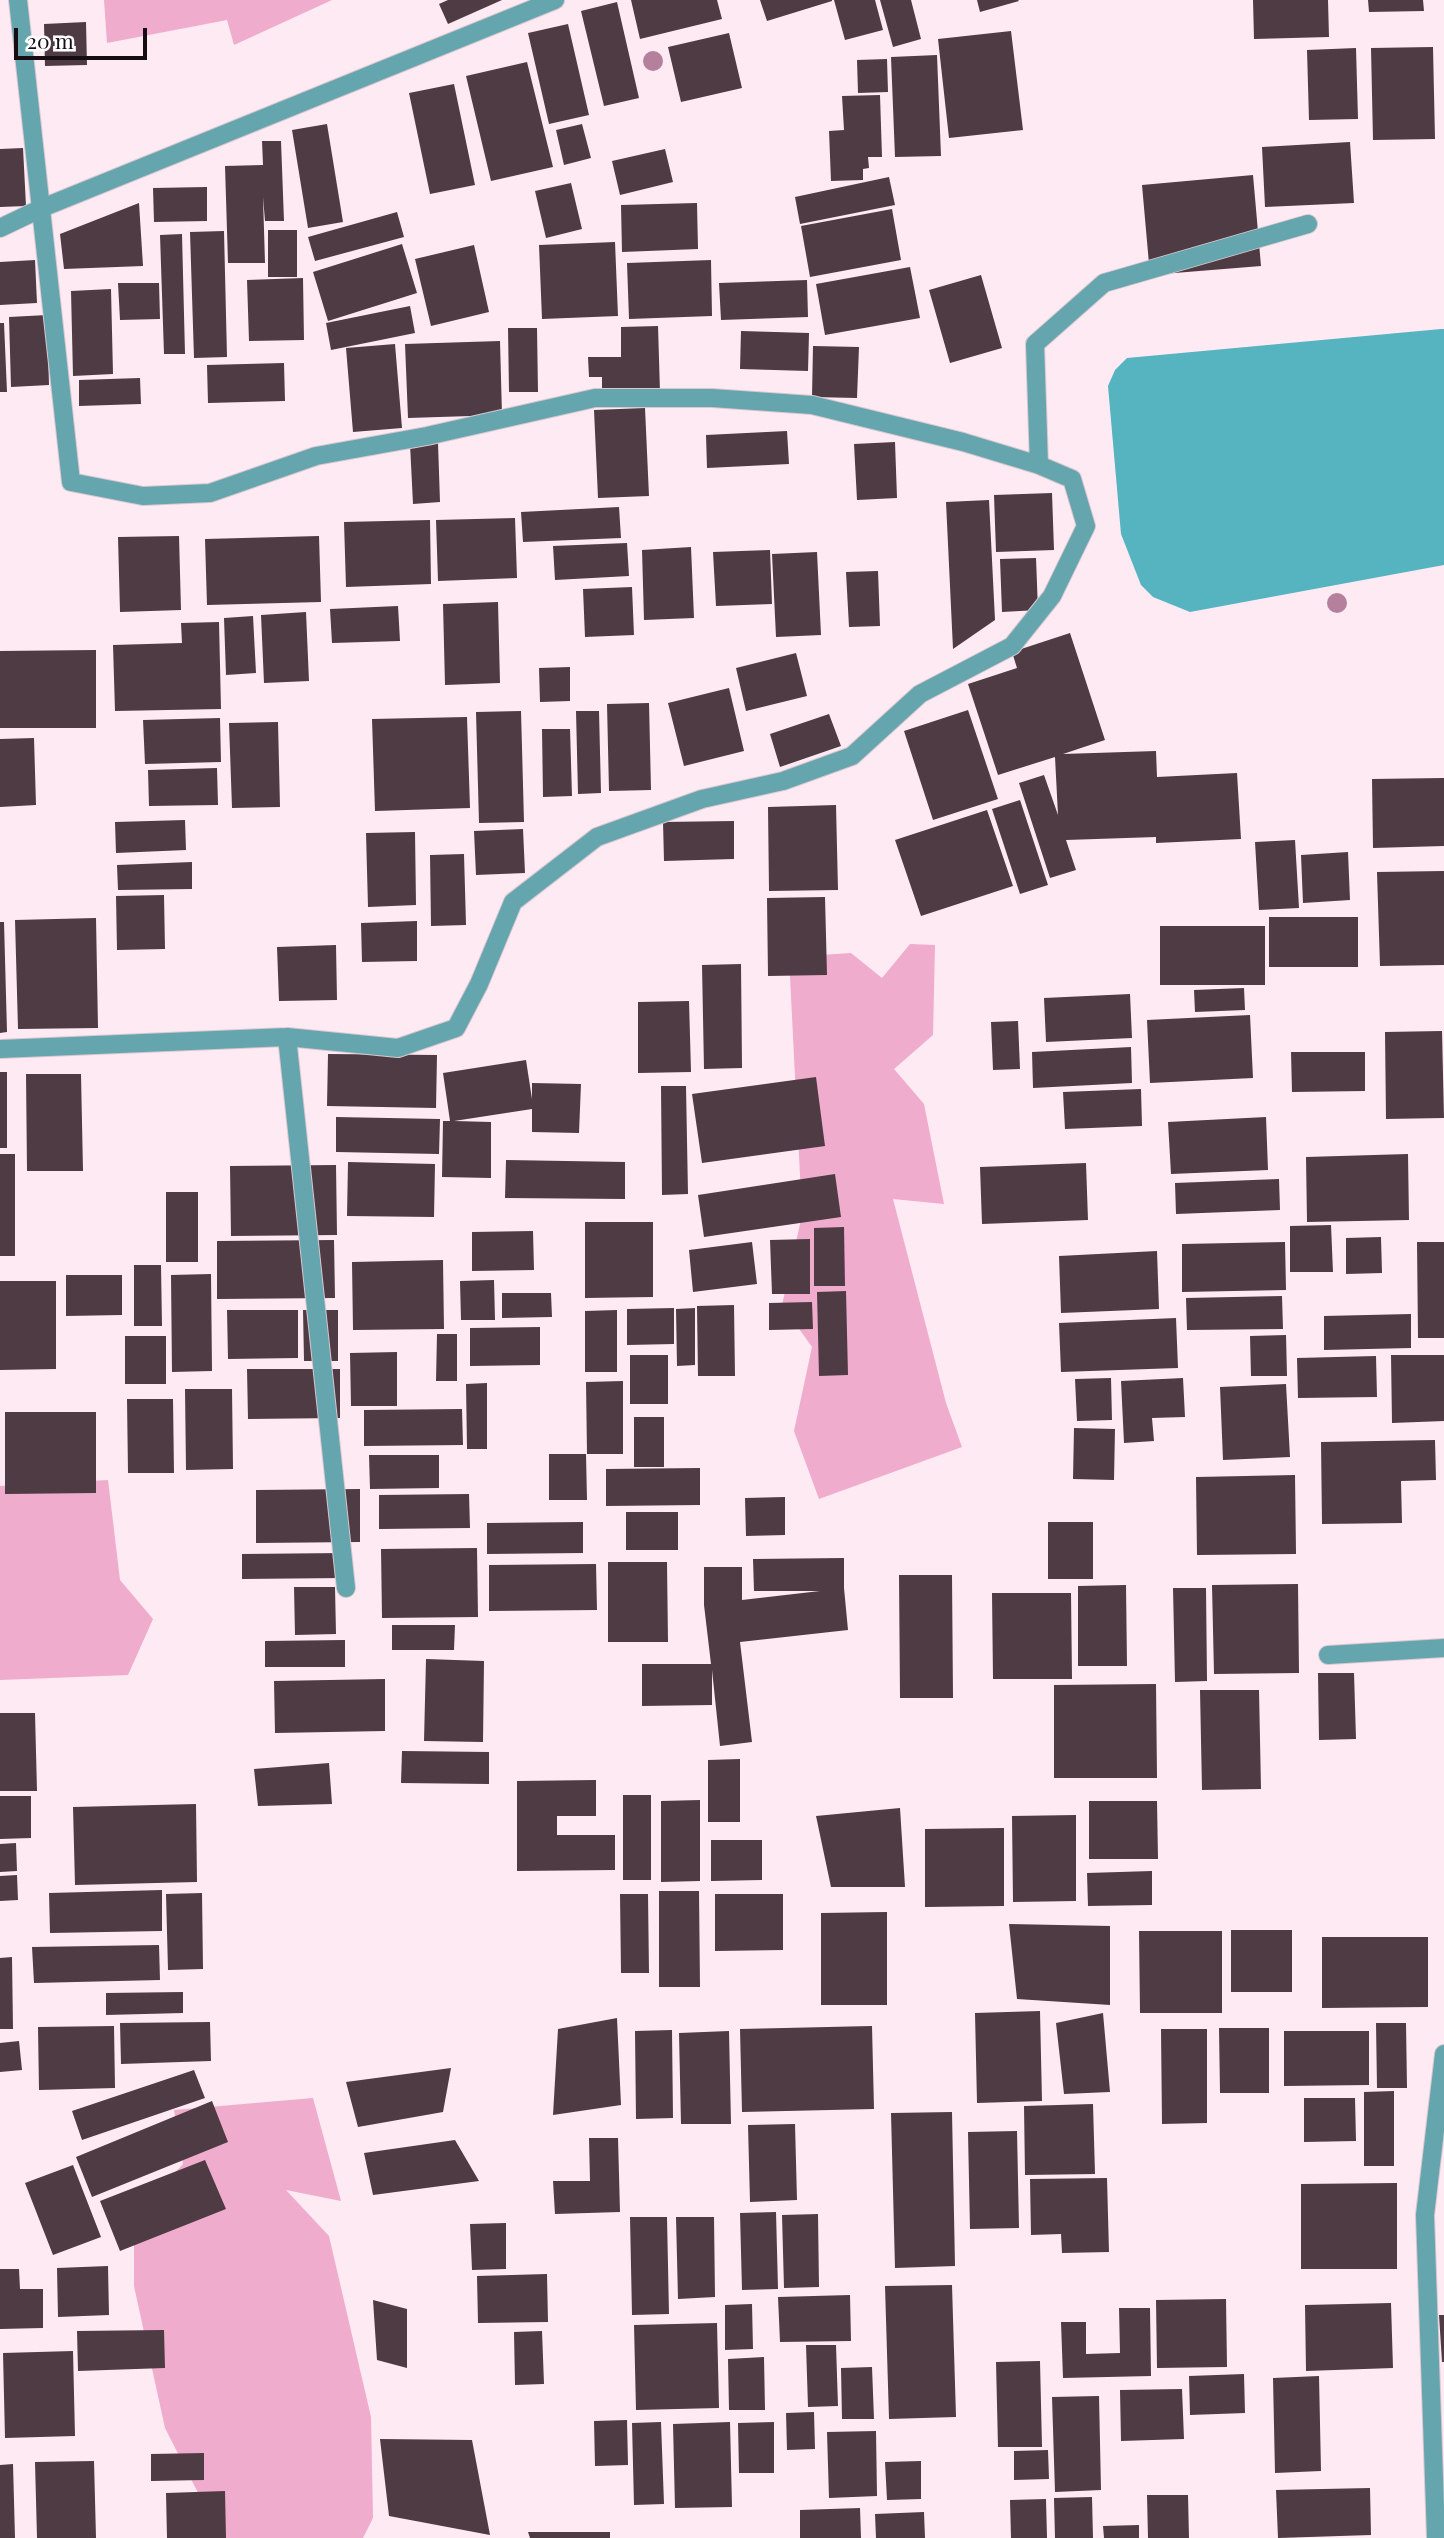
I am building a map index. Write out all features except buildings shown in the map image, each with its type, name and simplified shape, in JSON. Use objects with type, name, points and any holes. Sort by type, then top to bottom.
[{"type":"street","points":[[0,1049],[287,1037],[398,1048],[456,1028],[479,984],[513,902],[597,837],[702,799],[783,781],[852,756],[920,694],[1012,646],[1052,596],[1086,526],[1072,479],[1039,465],[963,442],[812,405],[712,398],[595,398],[427,436],[316,456],[210,493],[143,496],[71,482],[18,0]]},
{"type":"street","points":[[0,228],[42,208],[555,0]]},
{"type":"street","points":[[1039,465],[1035,344],[1104,283],[1308,224]]},
{"type":"street","points":[[287,1037],[346,1588]]},
{"type":"street","points":[[1328,1655],[1444,1648]]},
{"type":"street","points":[[1436,2538],[1425,2215],[1444,2054]]},
{"type":"shaded area","points":[[104,0],[332,0],[234,45],[227,20],[107,43]]},
{"type":"shaded area","points":[[910,944],[935,945],[933,1035],[894,1069],[924,1104],[944,1204],[893,1199],[946,1403],[962,1447],[819,1499],[794,1431],[812,1347],[782,1305],[802,1215],[789,957],[851,953],[882,978]]},
{"type":"shaded area","points":[[108,1480],[120,1580],[153,1619],[128,1675],[0,1680],[0,1486]]},
{"type":"shaded area","points":[[313,2098],[341,2201],[286,2190],[329,2236],[371,2417],[373,2518],[363,2538],[221,2538],[165,2428],[134,2286],[134,2216],[183,2164],[174,2110]]},
{"type":"water","points":[[1444,329],[1444,565],[1190,612],[1153,597],[1141,585],[1121,534],[1108,386],[1115,370],[1127,358]]}]
